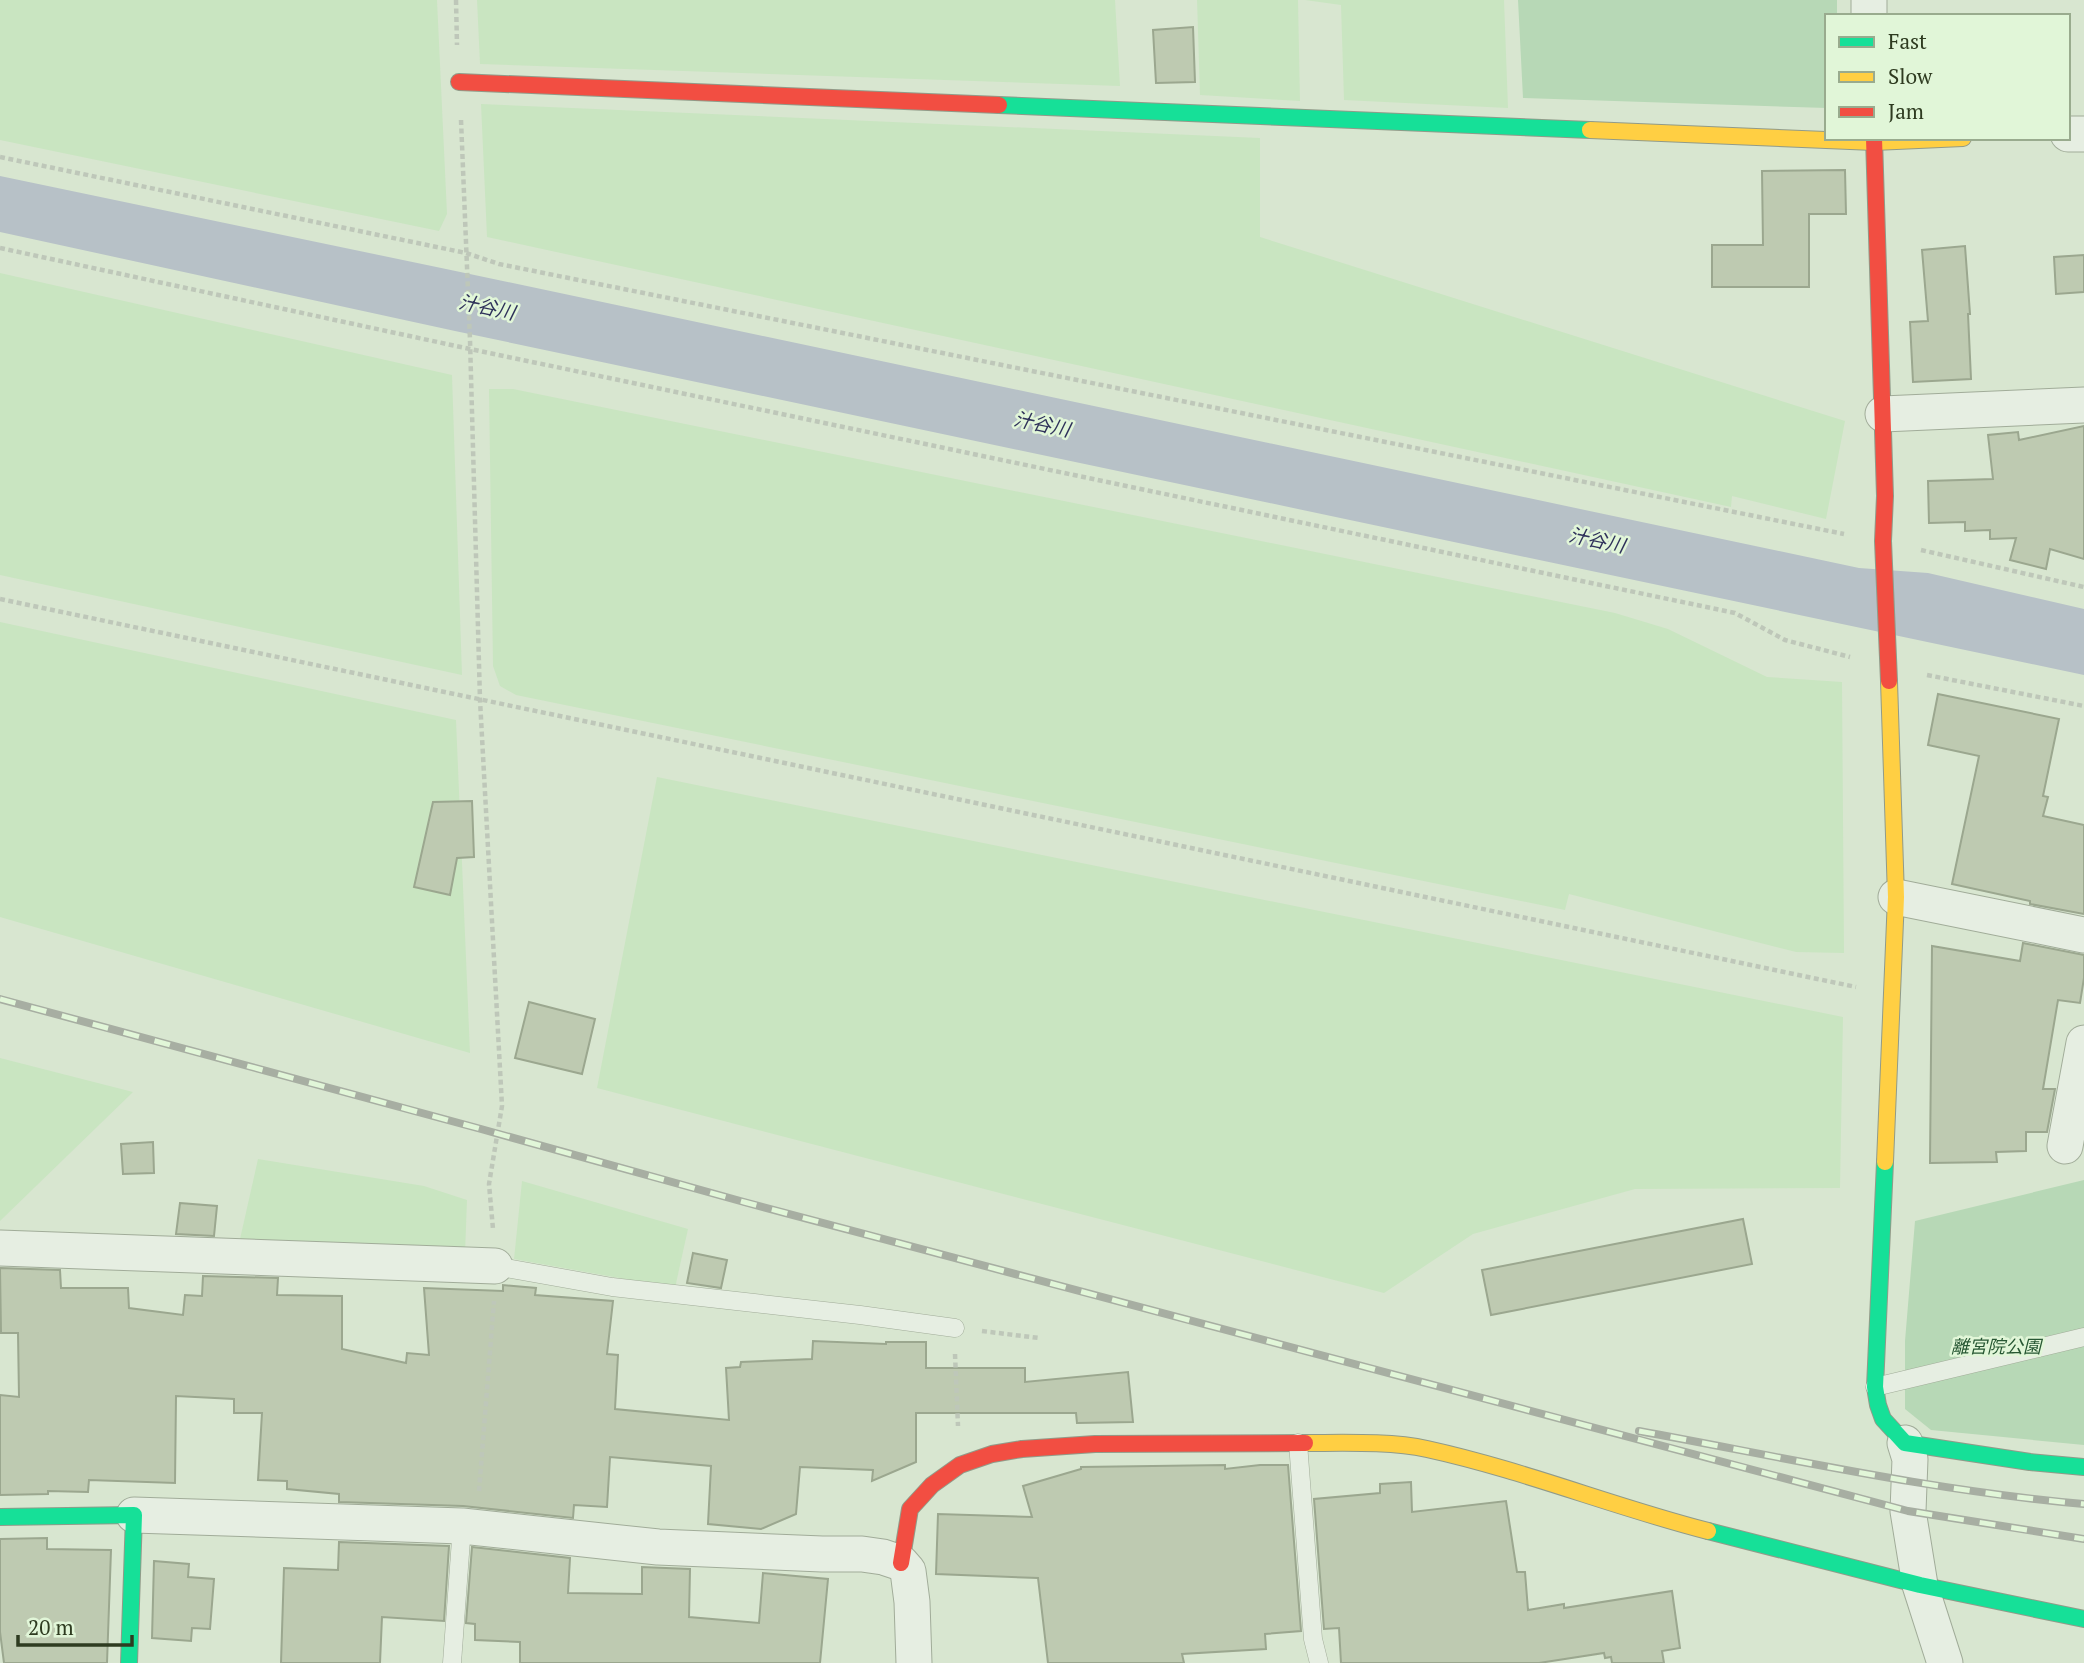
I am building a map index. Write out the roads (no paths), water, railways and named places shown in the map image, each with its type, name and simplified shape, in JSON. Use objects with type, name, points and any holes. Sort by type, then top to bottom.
[{"type":"street","points":[[459,82],[1825,138]]},
{"type":"street","points":[[1874,140],[1883,414],[1883,541],[1896,897],[1875,1387],[1876,1404],[1881,1419],[1905,1443],[1910,1459],[1909,1511],[1920,1585],[1945,1663]]},
{"type":"street","points":[[1883,414],[2084,405]]},
{"type":"street","points":[[1896,897],[2084,935]]},
{"type":"street","points":[[2065,1146],[2084,1043]]},
{"type":"street","points":[[0,1248],[495,1266]]},
{"type":"street","points":[[901,1563],[910,1509],[932,1485],[960,1465],[992,1454],[1095,1444],[1364,1443],[1425,1448],[1576,1490],[1650,1516],[1920,1585],[2084,1619]]},
{"type":"street","points":[[1905,1443],[2030,1462],[2084,1467]]},
{"type":"street","points":[[0,1517],[134,1515],[474,1527],[658,1547],[883,1557],[901,1563],[908,1571],[911,1581],[914,1663]]},
{"type":"street","points":[[129,1663],[134,1515]]},
{"type":"lane","points":[[495,1266],[612,1287],[860,1314],[955,1328]]},
{"type":"lane","points":[[1875,1387],[2084,1337]]},
{"type":"lane","points":[[1298,1443],[1312,1639],[1320,1663]]},
{"type":"lane","points":[[452,1663],[474,1527]]},
{"type":"water","name":"汁谷川","points":[[0,176],[1859,568],[1928,573],[2084,609],[2084,675],[455,331],[0,232]]},
{"type":"railway","points":[[0,999],[744,1202],[1908,1511],[2084,1539]]},
{"type":"railway","points":[[1639,1431],[1916,1482],[2084,1504]]},
{"type":"park label","name":"離宮院公園","points":[[1996,1347]]}]
